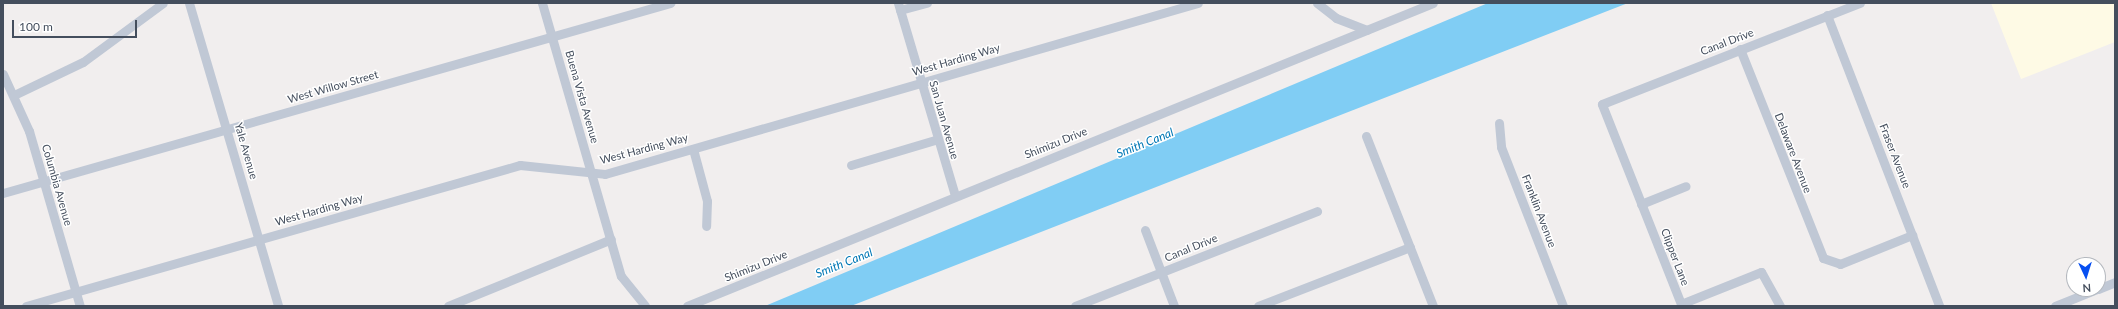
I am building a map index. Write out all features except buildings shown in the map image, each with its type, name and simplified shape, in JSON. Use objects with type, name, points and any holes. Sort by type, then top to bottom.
[{"type":"street","points":[[14,96],[83,62],[163,3]]},
{"type":"street","name":"Yale Avenue","points":[[189,3],[228,130],[278,306]]},
{"type":"street","name":"Buena Vista Avenue","points":[[542,3],[621,276],[645,306]]},
{"type":"street","name":"West Willow Street","points":[[3,193],[670,3]]},
{"type":"street","points":[[899,7],[927,3]]},
{"type":"street","name":"West Harding Way","points":[[26,306],[520,165],[544,165],[567,172],[605,174],[1198,3]]},
{"type":"street","points":[[1318,3],[1336,18],[1367,30]]},
{"type":"street","name":"Shimizu Drive","points":[[687,306],[1433,3]]},
{"type":"street","name":"Canal Drive","points":[[1602,104],[1860,3]]},
{"type":"street","name":"San Juan Avenue","points":[[899,7],[955,196]]},
{"type":"street","name":"Fraser Avenue","points":[[1828,15],[1939,306]]},
{"type":"street","name":"Delaware Avenue","points":[[1740,49],[1820,254],[1828,262],[1840,264],[1912,235]]},
{"type":"street","name":"Columbia Avenue","points":[[3,74],[14,96],[44,181],[80,306]]},
{"type":"street","name":"Clipper Lane","points":[[1602,104],[1681,304],[1761,272],[1780,306]]},
{"type":"street","name":"Franklin Avenue","points":[[1499,124],[1501,147],[1563,306]]},
{"type":"street","points":[[1366,136],[1433,306]]},
{"type":"street","points":[[851,165],[938,139]]},
{"type":"street","points":[[693,149],[707,201],[706,226]]},
{"type":"street","points":[[1641,204],[1686,186]]},
{"type":"street","name":"Canal Drive","points":[[1075,306],[1317,211]]},
{"type":"street","points":[[1145,230],[1174,306]]},
{"type":"street","points":[[448,306],[610,239]]},
{"type":"street","points":[[1258,306],[1410,247]]},
{"type":"street","points":[[2054,306],[2077,297]]},
{"type":"shaded area","points":[[1991,3],[2115,3],[2115,42],[2021,79]]},
{"type":"water","points":[[1488,3],[1628,3],[851,306],[765,306]]},
{"type":"water label","name":"Smith Canal","points":[[1145,143]]},
{"type":"water label","name":"Smith Canal","points":[[844,263]]}]
